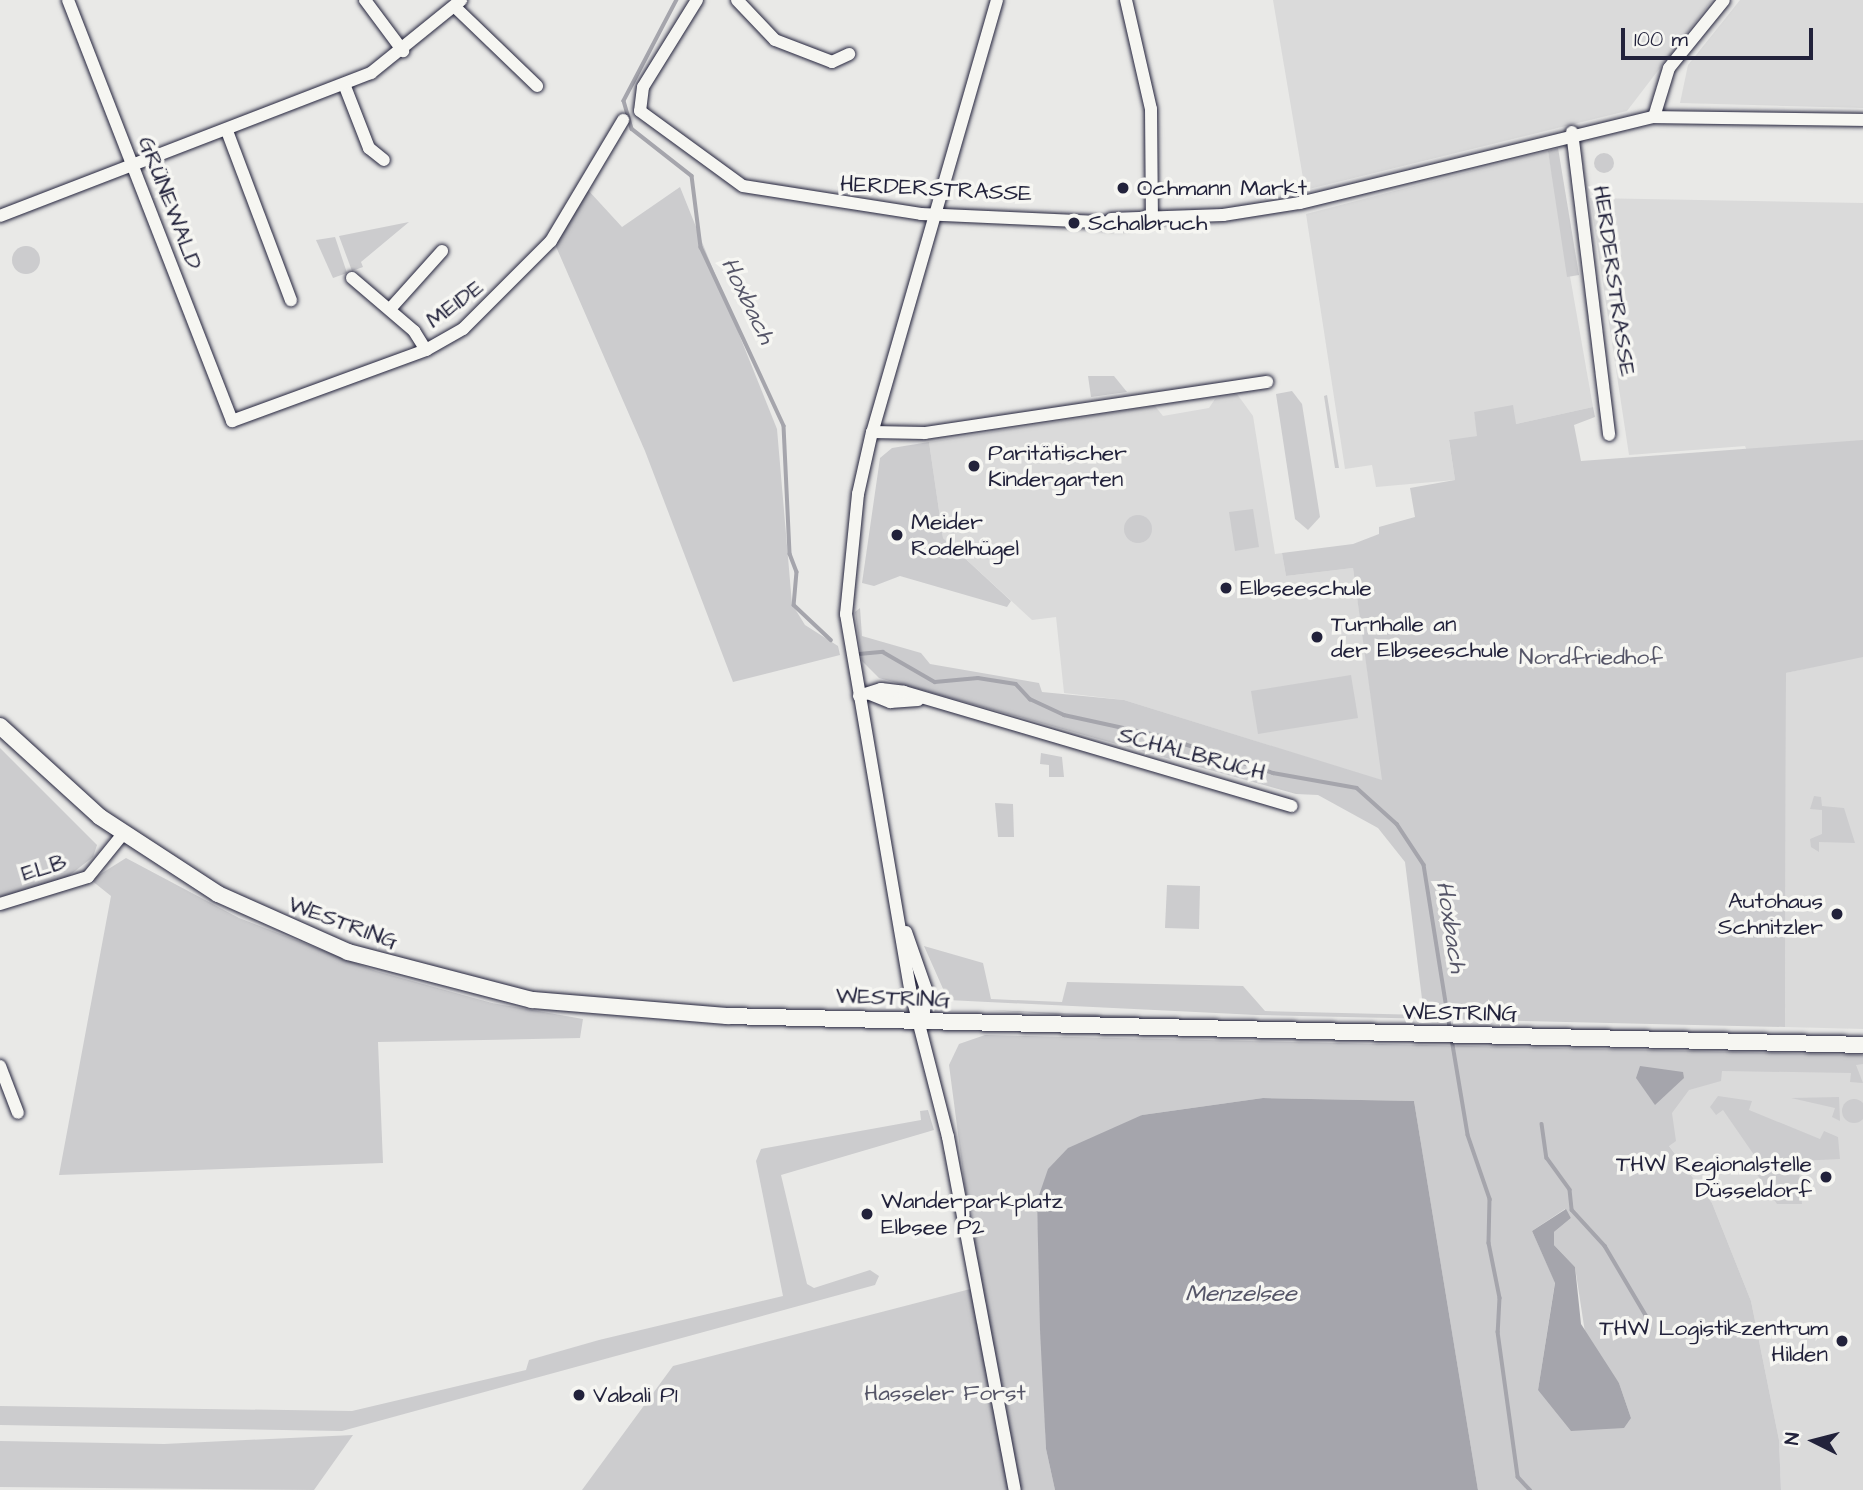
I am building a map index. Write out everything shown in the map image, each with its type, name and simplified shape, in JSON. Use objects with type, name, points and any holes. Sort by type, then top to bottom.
[{"type":"main road","name":"WESTRING","points":[[0,726],[123,834],[275,922],[461,985],[629,1012],[923,1022],[1863,1045]]},
{"type":"street","name":"GRÜNEWALD","points":[[68,0],[232,421]]},
{"type":"street","points":[[365,0],[404,51]]},
{"type":"street","name":"HERDERSTRASSE","points":[[697,0],[643,87],[640,111],[654,126],[743,186],[858,209],[935,215],[1111,219],[1128,223],[1148,218],[1300,203],[1572,132],[1654,117],[1863,120]]},
{"type":"street","points":[[737,0],[775,40],[832,62],[849,54]]},
{"type":"street","points":[[998,0],[872,432],[858,494],[846,614],[852,662],[865,695],[902,922],[910,989],[923,1022],[1015,1490]]},
{"type":"street","points":[[1126,0],[1151,109],[1148,218]]},
{"type":"street","points":[[1654,117],[1669,68],[1724,0]]},
{"type":"street","points":[[0,216],[134,168],[344,84],[404,51],[458,4],[537,86]]},
{"type":"street","points":[[344,84],[369,148],[384,160]]},
{"type":"street","name":"MEIDE","points":[[232,421],[426,350],[463,329],[529,267],[622,120]]},
{"type":"street","points":[[227,131],[290,300]]},
{"type":"street","name":"HERDERSTRASSE","points":[[1572,132],[1609,435]]},
{"type":"street","points":[[390,309],[442,251]]},
{"type":"street","points":[[352,278],[390,309],[426,350]]},
{"type":"street","points":[[872,432],[926,433],[1267,382]]},
{"type":"street","name":"SCHALBRUCH","points":[[865,695],[891,689],[918,700],[1292,806]]},
{"type":"street","name":"ELB","points":[[0,904],[88,877],[123,834]]},
{"type":"street","points":[[0,1066],[18,1113]]},
{"type":"shaded area","points":[[1273,0],[1712,0],[1627,111],[1305,190]]},
{"type":"shaded area","points":[[1740,0],[1863,0],[1863,108],[1680,103],[1688,65]]},
{"type":"shaded area","points":[[1548,151],[1593,407],[1516,424],[1474,412],[1478,436],[1449,441],[1455,480],[1376,487],[1372,465],[1345,469],[1306,214]]},
{"type":"shaded area","points":[[1590,198],[1863,203],[1863,1029],[1785,1027],[1786,673],[1839,661],[1745,446],[1629,455]]},
{"type":"shaded area","name":"Elbseeschule","points":[[1237,394],[1253,416],[1275,554],[1282,553],[1286,576],[1353,568],[1383,781],[1124,700],[1064,693],[1056,617],[1032,620],[943,538],[929,442],[1155,406],[1163,416],[1209,408],[1215,399]]},
{"type":"shaded area","points":[[1600,1054],[1863,1064],[1863,1490],[1781,1490],[1779,1440],[1751,1301],[1712,1203]]},
{"type":"green space","points":[[1558,148],[1579,275],[1567,277],[1548,151]]},
{"type":"green space","points":[[1600,153],[1608,153],[1614,163],[1608,173],[1600,173],[1594,167],[1594,159]]},
{"type":"green space","points":[[680,187],[777,429],[792,604],[805,625],[838,646],[840,655],[733,682],[645,451],[554,242],[588,190],[622,227]]},
{"type":"green space","points":[[409,222],[361,262],[363,267],[352,271],[339,236]]},
{"type":"green space","points":[[335,237],[347,273],[333,278],[316,240]]},
{"type":"green space","points":[[26,246],[36,250],[40,260],[36,270],[26,274],[16,270],[12,260],[16,250]]},
{"type":"green space","points":[[1088,376],[1114,376],[1127,392],[1091,397]]},
{"type":"green space","points":[[1292,391],[1302,404],[1320,517],[1308,530],[1295,519],[1276,394]]},
{"type":"green space","points":[[1327,395],[1339,468],[1335,468],[1324,396]]},
{"type":"green space","name":"Nordfriedhof","points":[[1513,405],[1516,424],[1593,407],[1595,417],[1574,425],[1581,461],[1863,440],[1863,657],[1786,673],[1785,1027],[1257,1015],[948,1000],[924,946],[983,963],[991,999],[1062,1002],[1067,982],[1243,986],[1265,1011],[1424,1015],[1405,862],[1378,828],[1318,795],[1296,794],[879,678],[862,661],[855,612],[860,608],[862,636],[921,653],[930,664],[1039,683],[1042,692],[1124,700],[1382,780],[1353,568],[1286,576],[1282,553],[1353,544],[1379,534],[1379,527],[1415,517],[1410,488],[1455,480],[1449,440],[1477,436],[1474,412]]},
{"type":"green space","points":[[929,442],[943,538],[1011,601],[1007,607],[900,576],[874,586],[862,583],[880,458],[892,448]]},
{"type":"green space","points":[[1253,509],[1259,547],[1235,551],[1229,512]]},
{"type":"green space","points":[[1138,515],[1148,519],[1152,529],[1148,539],[1138,543],[1128,539],[1124,529],[1128,519]]},
{"type":"green space","points":[[1351,675],[1358,718],[1258,734],[1251,691]]},
{"type":"green space","points":[[0,748],[97,845],[93,857],[66,878],[0,897]]},
{"type":"green space","points":[[1041,753],[1062,757],[1064,777],[1049,777],[1049,765],[1040,764]]},
{"type":"green space","points":[[1814,796],[1821,797],[1822,806],[1844,808],[1855,843],[1819,842],[1819,852],[1811,847],[1810,839],[1822,834],[1822,810],[1810,809]]},
{"type":"green space","points":[[995,803],[1013,804],[1014,837],[998,837]]},
{"type":"green space","points":[[126,858],[239,918],[376,971],[492,1003],[583,1019],[580,1038],[378,1042],[383,1163],[59,1175],[111,896],[91,880]]},
{"type":"green space","points":[[1167,885],[1200,886],[1199,929],[1165,928]]},
{"type":"green space","points":[[990,1010],[1229,1020],[1850,1035],[1153,1021]]},
{"type":"green space","name":"Hasseler Forst","points":[[985,1035],[1863,1055],[1863,1064],[1856,1065],[1863,1083],[1850,1082],[1851,1073],[1722,1071],[1721,1081],[1689,1090],[1672,1113],[1676,1141],[1669,1146],[1712,1203],[1751,1301],[1779,1440],[1781,1490],[1478,1490],[1414,1101],[1263,1098],[1142,1115],[1037,1201],[1046,1449],[1055,1490],[582,1490],[673,1366],[978,1287],[949,1065],[959,1044]],"holes":[[[1565,1209],[1571,1218],[1554,1232],[1554,1245],[1575,1267],[1586,1339],[1619,1383],[1631,1418],[1538,1390],[1555,1282],[1532,1231]]]},
{"type":"green space","points":[[1718,1096],[1752,1101],[1749,1110],[1820,1139],[1824,1131],[1838,1137],[1840,1159],[1798,1161],[1802,1204],[1777,1204],[1754,1170],[1761,1165],[1723,1110],[1716,1115],[1710,1107]]},
{"type":"green space","points":[[1839,1097],[1840,1121],[1832,1117],[1835,1108],[1791,1098]]},
{"type":"green space","points":[[1854,1099],[1863,1102],[1866,1111],[1863,1120],[1854,1123],[1845,1120],[1842,1111],[1845,1102]]},
{"type":"green space","points":[[928,1110],[934,1130],[781,1175],[807,1284],[814,1288],[870,1270],[879,1276],[875,1285],[342,1431],[0,1425],[0,1406],[352,1411],[526,1370],[529,1360],[599,1340],[783,1296],[756,1161],[761,1149],[921,1120],[920,1111]]},
{"type":"green space","points":[[353,1435],[314,1490],[0,1487],[0,1441],[164,1444]]},
{"type":"water","points":[[1640,1066],[1683,1072],[1684,1078],[1655,1105],[1636,1078]]},
{"type":"water","name":"Menzelsee","points":[[1263,1098],[1414,1101],[1478,1490],[1055,1490],[1046,1449],[1037,1201],[1048,1169],[1068,1148],[1142,1115]]},
{"type":"water","points":[[1566,1209],[1571,1218],[1554,1232],[1554,1245],[1575,1267],[1581,1324],[1619,1383],[1631,1418],[1624,1428],[1571,1431],[1538,1390],[1555,1283],[1532,1231]]},
{"type":"waterway","name":"Hoxbach","points":[[677,0],[624,101],[632,129],[692,176],[701,247],[784,426],[790,554],[797,572],[794,605],[831,640]]},
{"type":"waterway","name":"Hoxbach","points":[[859,654],[883,652],[935,682],[978,678],[1016,684],[1030,699],[1064,715],[1160,736],[1273,773],[1357,788],[1397,824],[1424,865],[1450,1028]]},
{"type":"waterway","name":"Hoxbach","points":[[1452,1039],[1468,1135],[1490,1199],[1489,1243],[1500,1298],[1498,1332],[1518,1477],[1530,1490]]},
{"type":"waterway","points":[[1542,1124],[1547,1158],[1570,1190],[1572,1210],[1605,1246],[1647,1317]]},
{"type":"place","name":"Ochmann Markt","points":[[1123,188]]},
{"type":"place","name":"Schalbruch","points":[[1074,223]]},
{"type":"place","name":"Paritätischer Kindergarten","points":[[974,466]]},
{"type":"place","name":"Meider Rodelhügel","points":[[897,535]]},
{"type":"place","name":"Elbseeschule","points":[[1226,588]]},
{"type":"place","name":"Turnhalle an der Elbseeschule","points":[[1317,637]]},
{"type":"place","name":"Autohaus Schnitzler","points":[[1837,914]]},
{"type":"place","name":"THW Regionalstelle Düsseldorf","points":[[1826,1177]]},
{"type":"place","name":"Wanderparkplatz Elbsee P2","points":[[867,1214]]},
{"type":"place","name":"THW Logistikzentrum Hilden","points":[[1842,1341]]},
{"type":"place","name":"Vabali P1","points":[[579,1395]]}]
